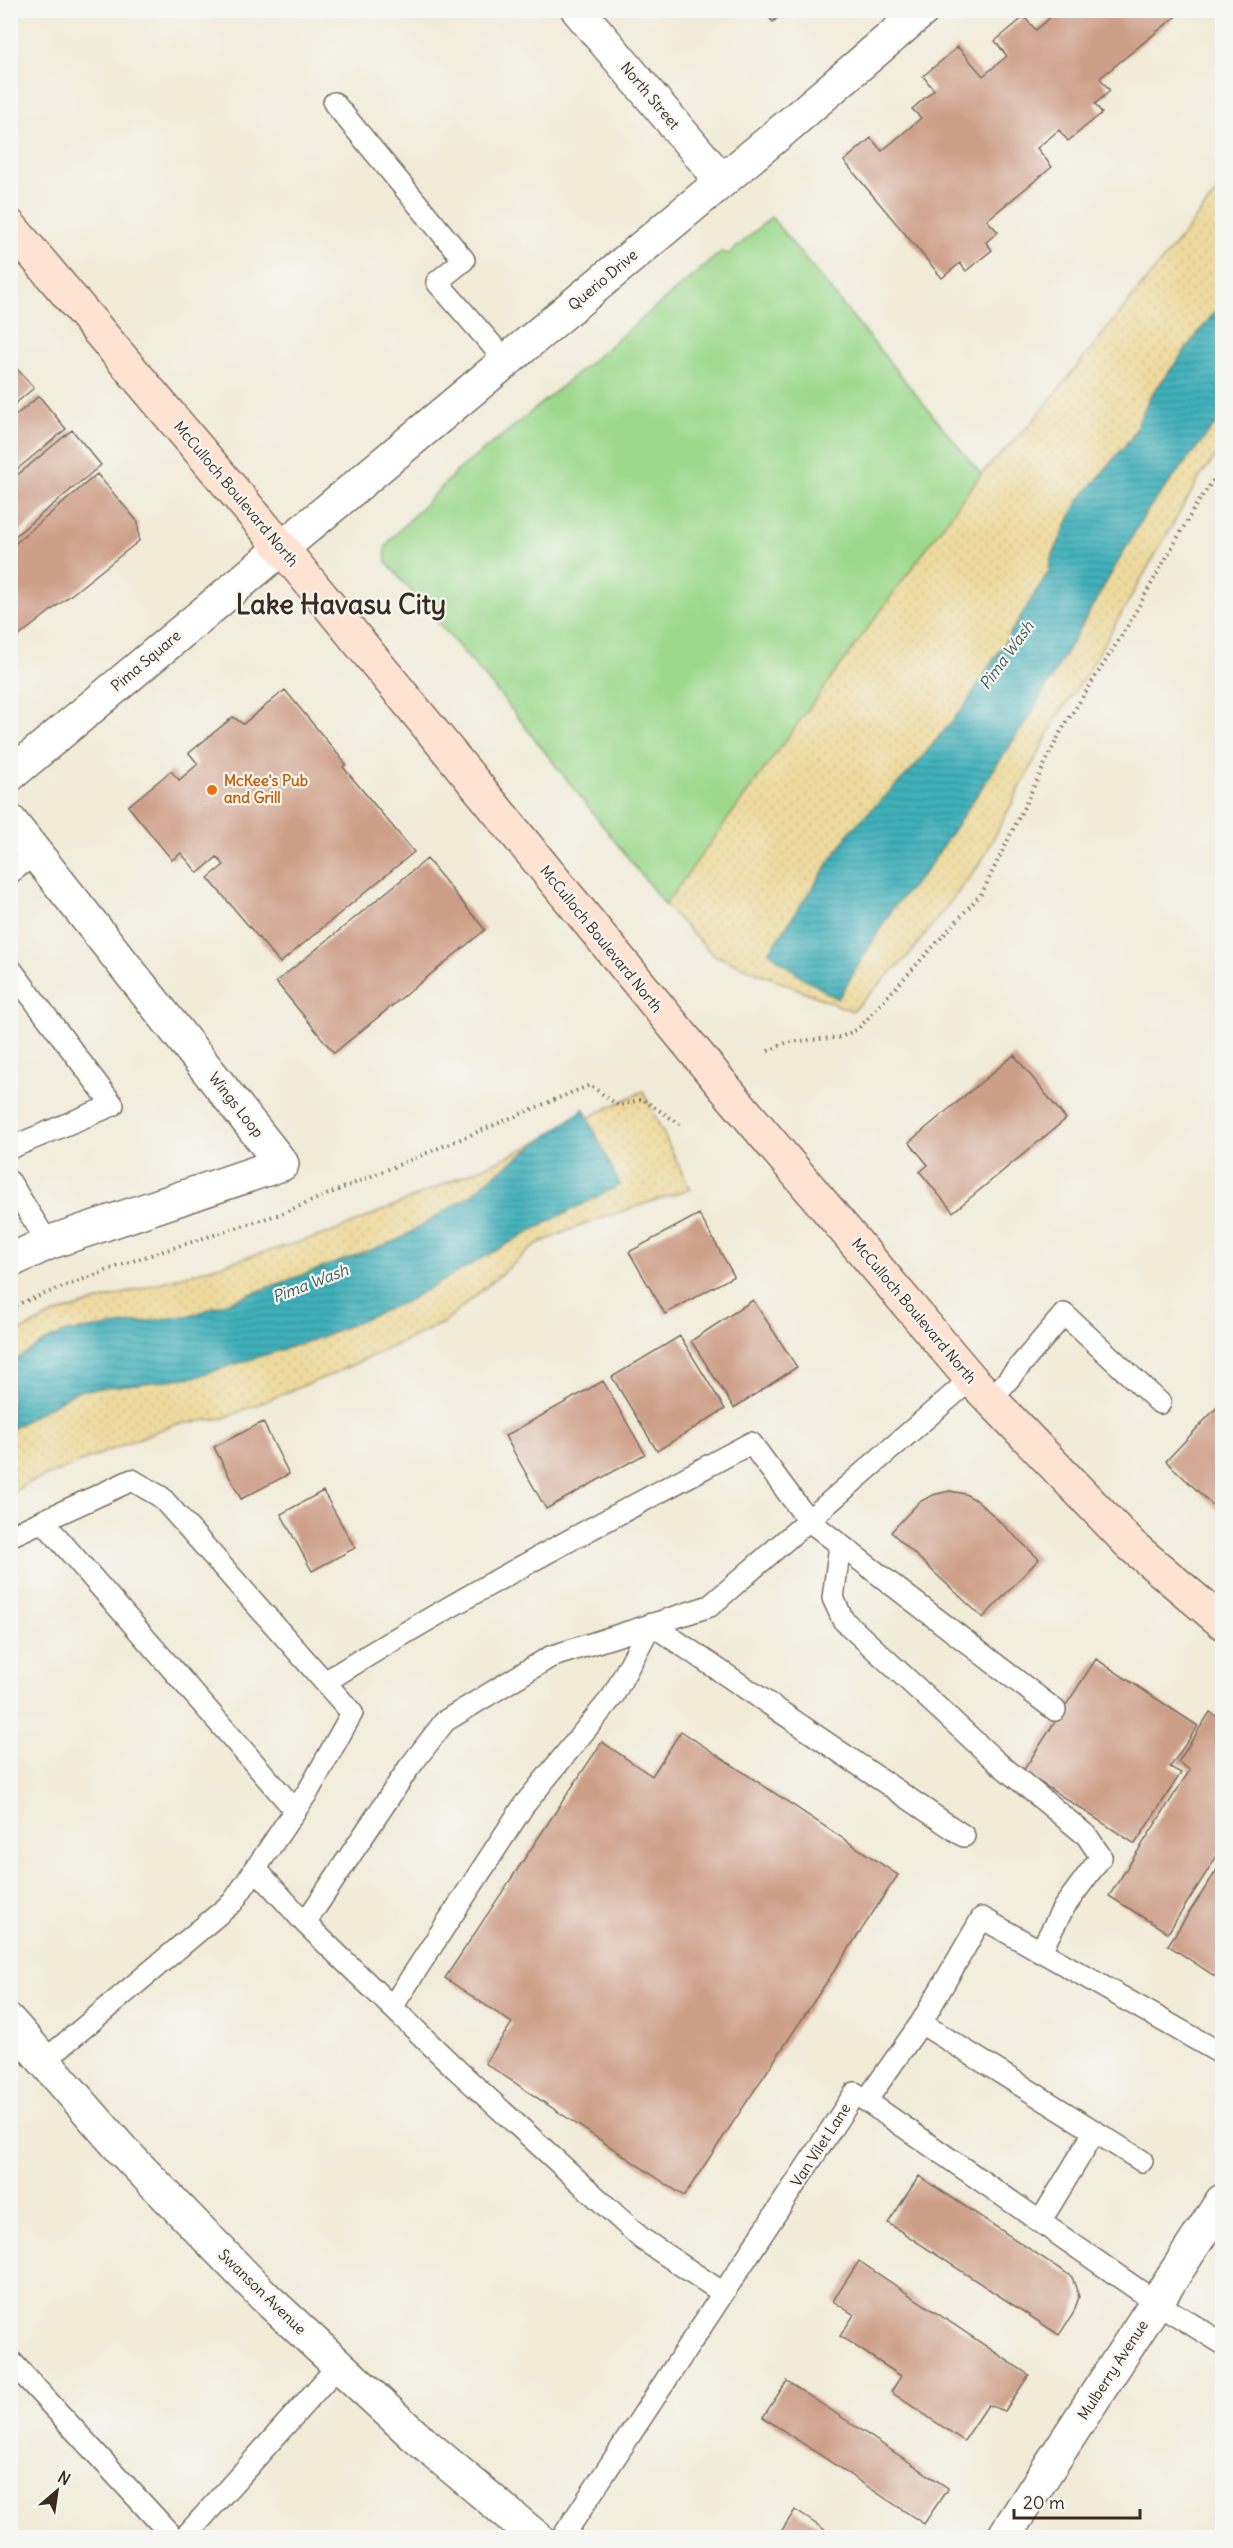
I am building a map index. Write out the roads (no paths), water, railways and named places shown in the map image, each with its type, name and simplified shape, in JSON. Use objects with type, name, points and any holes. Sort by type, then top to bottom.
[{"type":"main road","name":"McCulloch Boulevard North","points":[[10,226],[281,547],[660,1010],[981,1390],[1131,1545],[1222,1622]]},
{"type":"street","name":"North Street","points":[[578,10],[722,181]]},
{"type":"street","name":"Querio Drive","points":[[281,547],[722,181],[923,10]]},
{"type":"street","name":"Pima Square","points":[[10,775],[281,547]]},
{"type":"street","name":"Wings Loop","points":[[10,821],[282,1164],[48,1243],[10,1261]]},
{"type":"street","name":"Swanson Avenue","points":[[10,2022],[122,2150],[265,2297],[415,2436],[537,2538]]},
{"type":"street","name":"Mulberry Avenue","points":[[1003,2538],[1222,2201]]},
{"type":"lane","points":[[334,103],[465,260],[437,282],[506,361]]},
{"type":"lane","points":[[10,873],[36,854]]},
{"type":"lane","points":[[10,968],[113,1105],[10,1148]]},
{"type":"lane","points":[[10,1182],[48,1243]]},
{"type":"lane","points":[[305,1923],[408,1770],[445,1721],[550,1657],[710,1606],[808,1520],[981,1390],[1064,1314],[1161,1403]]},
{"type":"lane","points":[[325,1682],[510,1571],[751,1443],[808,1520],[1055,1710]]},
{"type":"lane","points":[[10,1536],[132,1480],[161,1497],[352,1713],[296,1810],[232,1902],[44,2061]]},
{"type":"lane","points":[[43,1521],[296,1810]]},
{"type":"lane","points":[[840,1545],[833,1598],[843,1620],[997,1762],[1087,1836],[1101,1857],[1064,1906],[1040,1952]]},
{"type":"lane","points":[[651,1624],[964,1836]]},
{"type":"lane","points":[[392,2007],[524,1805],[613,1696],[651,1624]]},
{"type":"lane","points":[[255,1868],[305,1923],[456,2069],[642,2239],[723,2293]]},
{"type":"lane","points":[[866,2101],[921,2023],[982,1918],[1222,2054]]},
{"type":"lane","points":[[921,2023],[1142,2161]]},
{"type":"lane","name":"Van Vilet Lane","points":[[562,2538],[855,2093],[1157,2303],[1222,2343]]},
{"type":"lane","points":[[1040,2222],[1095,2131]]},
{"type":"lane","points":[[10,2360],[174,2538]]},
{"type":"lane","points":[[184,2538],[339,2365]]},
{"type":"water","name":"Pima Wash","points":[[1222,302],[1222,416],[1147,511],[1031,714],[926,871],[892,909],[838,999],[802,977],[769,952],[851,830],[914,767],[966,704],[1049,571],[1051,559],[1077,503],[1132,437],[1149,398]]},
{"type":"water","name":"Pima Wash","points":[[584,1109],[620,1185],[523,1235],[407,1301],[316,1339],[195,1377],[77,1391],[11,1429],[11,1363],[43,1342],[66,1332],[193,1315],[398,1240],[476,1192],[487,1180]]},
{"type":"place","name":"McKee's Pub and Grill","points":[[212,790]]},
{"type":"district","name":"Lake Havasu City","points":[[341,605]]}]
